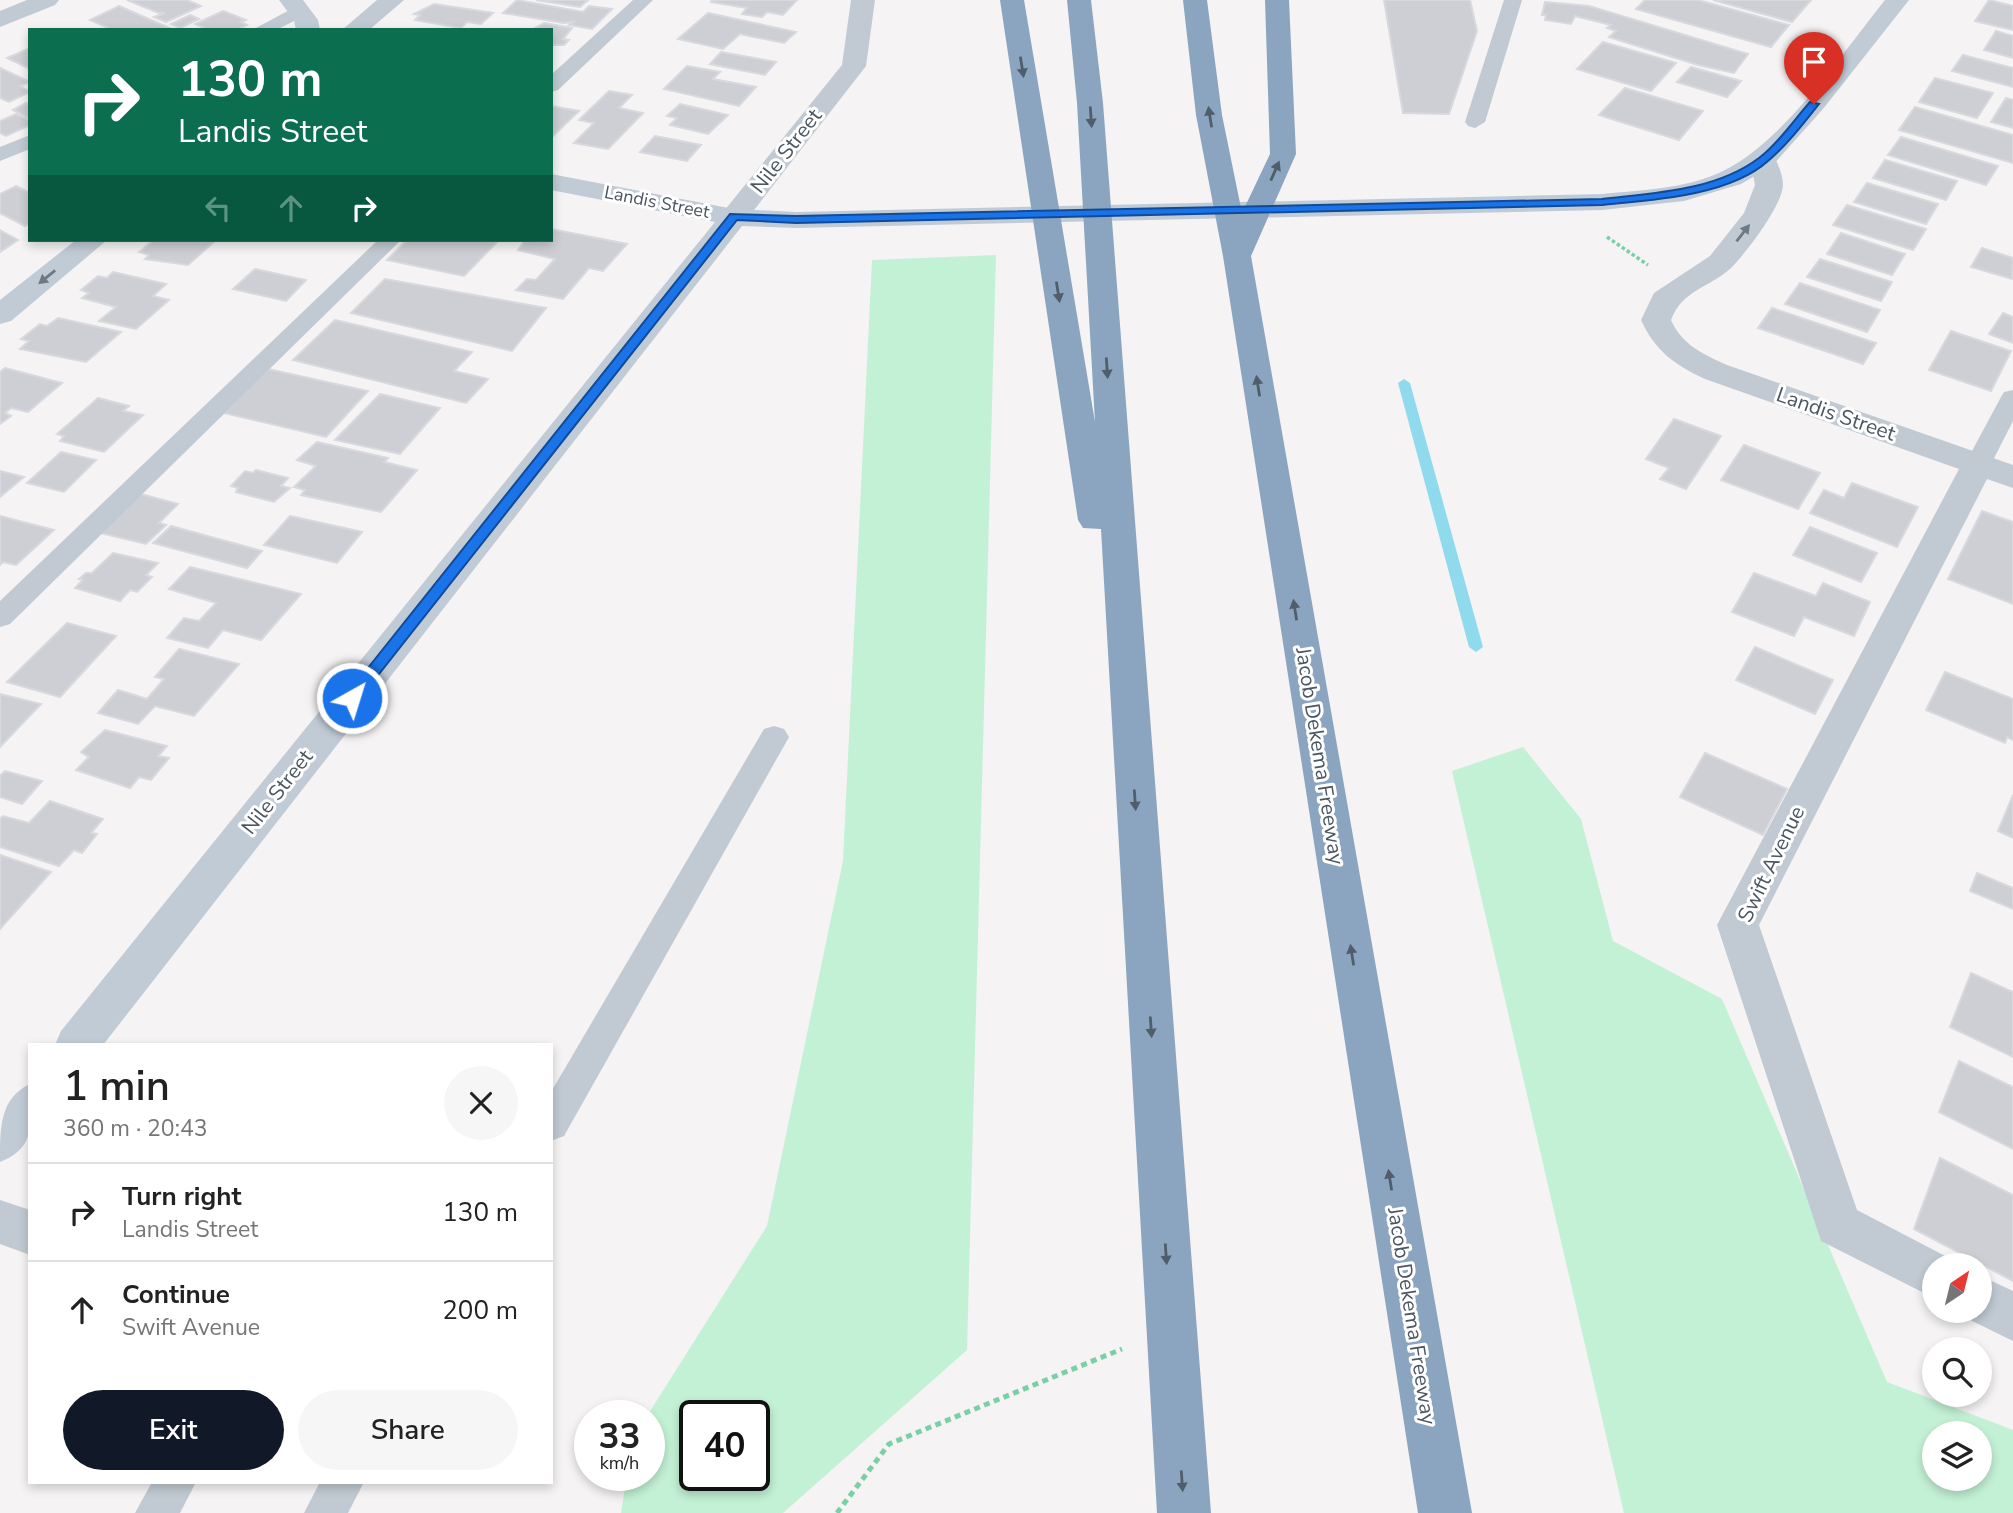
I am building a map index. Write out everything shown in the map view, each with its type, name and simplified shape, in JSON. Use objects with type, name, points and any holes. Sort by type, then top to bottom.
[{"type":"highway","points":[[1012,0],[1130,732]]},
{"type":"highway","points":[[1079,0],[1090,103],[1184,1513]]},
{"type":"highway","name":"Jacob Dekema Freeway","points":[[1195,0],[1209,115],[1237,256],[1445,1513]]},
{"type":"highway","points":[[1237,256],[1283,154],[1277,0]]},
{"type":"main road","points":[[1763,160],[1814,104],[1897,0]]},
{"type":"main road","name":"Landis Street","points":[[553,182],[734,217],[796,220],[1602,202],[1674,195],[1731,178],[1763,160]]},
{"type":"main road","name":"Nile Street","points":[[79,1043],[734,217]]},
{"type":"main road","points":[[0,315],[91,242]]},
{"type":"main road","points":[[0,1141],[28,1106]]},
{"type":"street","points":[[0,20],[47,0]]},
{"type":"street","points":[[357,28],[392,0]]},
{"type":"street","name":"Nile Street","points":[[734,217],[853,66],[863,0]]},
{"type":"street","name":"Landis Street","points":[[1763,160],[1769,185],[1764,203],[1720,262],[1664,299],[1656,320],[1664,341],[1683,356],[1716,372],[1995,470]]},
{"type":"street","name":"Swift Avenue","points":[[1922,1269],[1838,1225],[1738,925],[1995,470]]},
{"type":"street","points":[[0,1222],[28,1232]]},
{"type":"street","points":[[1992,1306],[2013,1317]]},
{"type":"lane","points":[[553,84],[644,0]]},
{"type":"lane","points":[[1475,122],[1513,0]]},
{"type":"lane","points":[[266,28],[300,14]]},
{"type":"lane","points":[[0,155],[28,142]]},
{"type":"lane","points":[[0,617],[388,242]]},
{"type":"lane","points":[[1995,470],[2013,397]]},
{"type":"lane","points":[[553,1122],[774,737]]},
{"type":"lane","points":[[156,1513],[175,1484]]},
{"type":"lane","points":[[325,1513],[343,1484]]},
{"type":"path","points":[[1602,235],[1633,252],[1648,265]]},
{"type":"path","points":[[837,1513],[889,1444],[1172,1329]]},
{"type":"green space","points":[[996,255],[967,1350],[783,1513],[621,1513],[624,1491],[665,1491],[665,1400],[657,1400],[767,1226],[843,861],[872,260]]},
{"type":"green space","points":[[1523,747],[1581,819],[1613,941],[1722,999],[1887,1382],[1922,1395],[1922,1407],[1953,1407],[1989,1421],[1922,1421],[1922,1491],[1992,1491],[1992,1422],[2013,1430],[2013,1513],[1624,1513],[1452,771]]},
{"type":"building","points":[[127,0],[187,0],[201,6],[166,22],[154,17],[165,13]]},
{"type":"building","points":[[517,0],[583,12],[589,6],[612,9],[592,29],[569,25],[573,22],[564,23],[503,13]]},
{"type":"building","points":[[536,0],[588,0],[580,7]]},
{"type":"building","points":[[797,0],[783,15],[767,12],[762,17],[742,14],[747,8],[711,2]]},
{"type":"building","points":[[1384,0],[1470,0],[1477,31],[1449,114],[1403,113]]},
{"type":"building","points":[[1645,0],[1698,0],[1789,25],[1771,47],[1636,9]]},
{"type":"building","points":[[1713,0],[1811,0],[1792,22]]},
{"type":"building","points":[[1989,0],[2013,6],[2013,30],[1975,21]]},
{"type":"building","points":[[1545,2],[1589,6],[1748,54],[1734,73],[1698,65],[1609,37],[1616,31],[1607,28],[1611,25],[1575,16],[1571,24],[1545,20],[1546,15],[1542,15]]},
{"type":"building","points":[[434,4],[493,13],[481,24],[467,22],[461,28],[415,20],[420,15],[414,14]]},
{"type":"building","points":[[119,6],[169,28],[108,28],[90,20]]},
{"type":"building","points":[[223,11],[246,20],[241,22],[247,25],[241,28],[204,28],[195,24]]},
{"type":"building","points":[[708,13],[796,32],[784,43],[740,34],[723,49],[678,39]]},
{"type":"building","points":[[190,15],[199,19],[180,28],[171,24]]},
{"type":"building","points":[[544,23],[572,28],[563,39],[569,40],[564,45],[553,45],[553,28],[535,28]]},
{"type":"building","points":[[1996,31],[2013,36],[2013,58],[1984,50]]},
{"type":"building","points":[[1603,42],[1676,63],[1651,91],[1577,69]]},
{"type":"building","points":[[28,49],[28,68],[7,58]]},
{"type":"building","points":[[721,52],[776,62],[765,75],[710,64]]},
{"type":"building","points":[[1963,55],[2013,68],[2013,87],[1952,71]]},
{"type":"building","points":[[687,66],[720,72],[713,79],[756,87],[739,106],[664,89]]},
{"type":"building","points":[[1691,67],[1741,81],[1727,97],[1677,82]]},
{"type":"building","points":[[0,68],[28,81],[20,86],[28,93],[9,102],[0,98]]},
{"type":"building","points":[[1935,78],[1993,93],[1977,118],[1919,102]]},
{"type":"building","points":[[1625,88],[1703,111],[1679,140],[1599,115]]},
{"type":"building","points":[[609,91],[632,95],[619,108],[643,113],[608,149],[574,143],[594,123],[579,120]]},
{"type":"building","points":[[2006,98],[2013,100],[2013,128],[1991,122]]},
{"type":"building","points":[[28,104],[28,118],[13,110]]},
{"type":"building","points":[[680,104],[728,115],[708,134],[670,125],[677,118],[667,116]]},
{"type":"building","points":[[553,106],[579,111],[553,136]]},
{"type":"building","points":[[1915,107],[2013,135],[2013,163],[1899,130]]},
{"type":"building","points":[[16,114],[28,119],[28,126],[6,136],[0,133],[0,121]]},
{"type":"building","points":[[655,136],[701,145],[687,161],[640,152]]},
{"type":"building","points":[[1901,137],[1998,166],[1986,185],[1888,155]]},
{"type":"building","points":[[1885,160],[1957,181],[1946,200],[1873,178]]},
{"type":"building","points":[[1867,183],[1938,204],[1926,224],[1854,202]]},
{"type":"building","points":[[16,186],[28,192],[28,224],[25,226],[0,213],[0,194]]},
{"type":"building","points":[[1847,205],[1926,229],[1913,250],[1833,225]]},
{"type":"building","points":[[553,229],[627,244],[603,271],[589,268],[563,299],[516,290],[527,279],[536,280],[555,259],[518,250],[524,242],[553,242]]},
{"type":"building","points":[[0,230],[18,240],[0,252]]},
{"type":"building","points":[[1841,233],[1905,254],[1892,275],[1827,254]]},
{"type":"building","points":[[152,242],[214,242],[188,265],[145,259],[149,255],[139,252]]},
{"type":"building","points":[[405,242],[497,242],[464,276],[387,260]]},
{"type":"building","points":[[1982,248],[2013,258],[2012,279],[1971,267]]},
{"type":"building","points":[[1820,259],[1892,282],[1881,301],[1807,277]]},
{"type":"building","points":[[255,269],[306,280],[286,301],[233,289]]},
{"type":"building","points":[[113,272],[166,284],[153,296],[169,300],[136,329],[99,321],[116,307],[82,298],[89,293],[81,290],[98,276],[107,278]]},
{"type":"building","points":[[385,279],[546,308],[512,351],[351,313]]},
{"type":"building","points":[[1800,283],[1880,310],[1867,332],[1785,304]]},
{"type":"building","points":[[1772,308],[1876,343],[1863,364],[1758,328]]},
{"type":"building","points":[[2003,313],[2013,317],[2013,343],[1989,334]]},
{"type":"building","points":[[58,318],[121,332],[86,362],[20,349],[29,341],[21,339],[40,324],[47,326]]},
{"type":"building","points":[[335,320],[472,352],[454,371],[488,379],[466,403],[293,360]]},
{"type":"building","points":[[1951,331],[2011,351],[1991,391],[1929,370]]},
{"type":"building","points":[[5,368],[62,383],[28,412],[11,408],[5,413],[11,416],[0,424],[0,372]]},
{"type":"building","points":[[268,369],[368,391],[326,437],[224,413]]},
{"type":"building","points":[[380,394],[440,408],[400,454],[335,440]]},
{"type":"building","points":[[98,398],[129,406],[123,411],[143,415],[104,452],[60,441],[64,436],[57,434]]},
{"type":"building","points":[[1674,419],[1721,436],[1686,489],[1660,479],[1669,468],[1646,459]]},
{"type":"building","points":[[317,442],[388,458],[384,462],[417,470],[381,512],[301,495],[305,490],[294,487],[316,466],[297,460]]},
{"type":"building","points":[[1744,445],[1820,473],[1798,509],[1721,480]]},
{"type":"building","points":[[61,452],[96,460],[64,492],[27,483]]},
{"type":"building","points":[[256,470],[288,478],[281,486],[290,488],[274,502],[236,492],[238,488],[231,486],[245,471],[253,473]]},
{"type":"building","points":[[0,471],[24,477],[0,497]]},
{"type":"building","points":[[1852,483],[1918,507],[1897,547],[1810,513],[1824,490],[1844,498]]},
{"type":"building","points":[[137,493],[178,504],[159,523],[166,525],[146,544],[96,532]]},
{"type":"building","points":[[1982,511],[2013,522],[2013,604],[1948,579]]},
{"type":"building","points":[[0,516],[54,530],[16,565],[3,562],[0,565]]},
{"type":"building","points":[[290,516],[362,532],[337,563],[264,545]]},
{"type":"building","points":[[171,526],[262,551],[247,568],[153,543]]},
{"type":"building","points":[[1810,527],[1877,553],[1861,582],[1793,555]]},
{"type":"building","points":[[113,553],[158,563],[146,575],[152,577],[137,592],[130,590],[120,601],[75,588],[83,580],[79,579],[86,573],[92,573]]},
{"type":"building","points":[[190,567],[301,594],[261,640],[223,630],[208,648],[167,638],[184,618],[199,621],[216,603],[169,589]]},
{"type":"building","points":[[1754,573],[1816,596],[1823,583],[1870,602],[1854,636],[1804,617],[1794,636],[1732,612]]},
{"type":"building","points":[[67,623],[116,636],[60,697],[7,682]]},
{"type":"building","points":[[1755,647],[1833,680],[1815,714],[1736,680]]},
{"type":"building","points":[[179,649],[239,664],[194,716],[155,706],[138,724],[98,713],[118,690],[147,699],[164,679],[155,677]]},
{"type":"building","points":[[1945,672],[2013,699],[2013,740],[2007,737],[2005,743],[1926,710]]},
{"type":"building","points":[[0,694],[41,704],[0,747]]},
{"type":"building","points":[[105,730],[167,746],[158,756],[169,758],[151,780],[139,777],[130,788],[76,770],[89,757],[81,752]]},
{"type":"building","points":[[1705,753],[1787,789],[1763,835],[1680,797]]},
{"type":"building","points":[[5,771],[42,781],[22,804],[0,797],[0,776]]},
{"type":"building","points":[[2013,795],[2013,838],[1998,831]]},
{"type":"building","points":[[50,801],[103,819],[91,833],[97,834],[82,853],[74,850],[59,866],[0,847],[0,819],[3,816],[29,823]]},
{"type":"building","points":[[0,855],[51,872],[0,929]]},
{"type":"building","points":[[1977,873],[2013,888],[2013,909],[1970,891]]},
{"type":"building","points":[[1971,973],[2013,992],[2013,1057],[1950,1027]]},
{"type":"building","points":[[1959,1061],[2013,1087],[2013,1149],[1939,1112]]},
{"type":"building","points":[[1940,1158],[2013,1195],[2013,1281],[1992,1270],[1992,1253],[1960,1253],[1914,1229]]},
{"type":"waterway","points":[[1404,383],[1476,647]]},
{"type":"route","points":[[352,698],[734,217],[796,220],[1602,202],[1674,195],[1731,178],[1763,160],[1814,104]]}]
